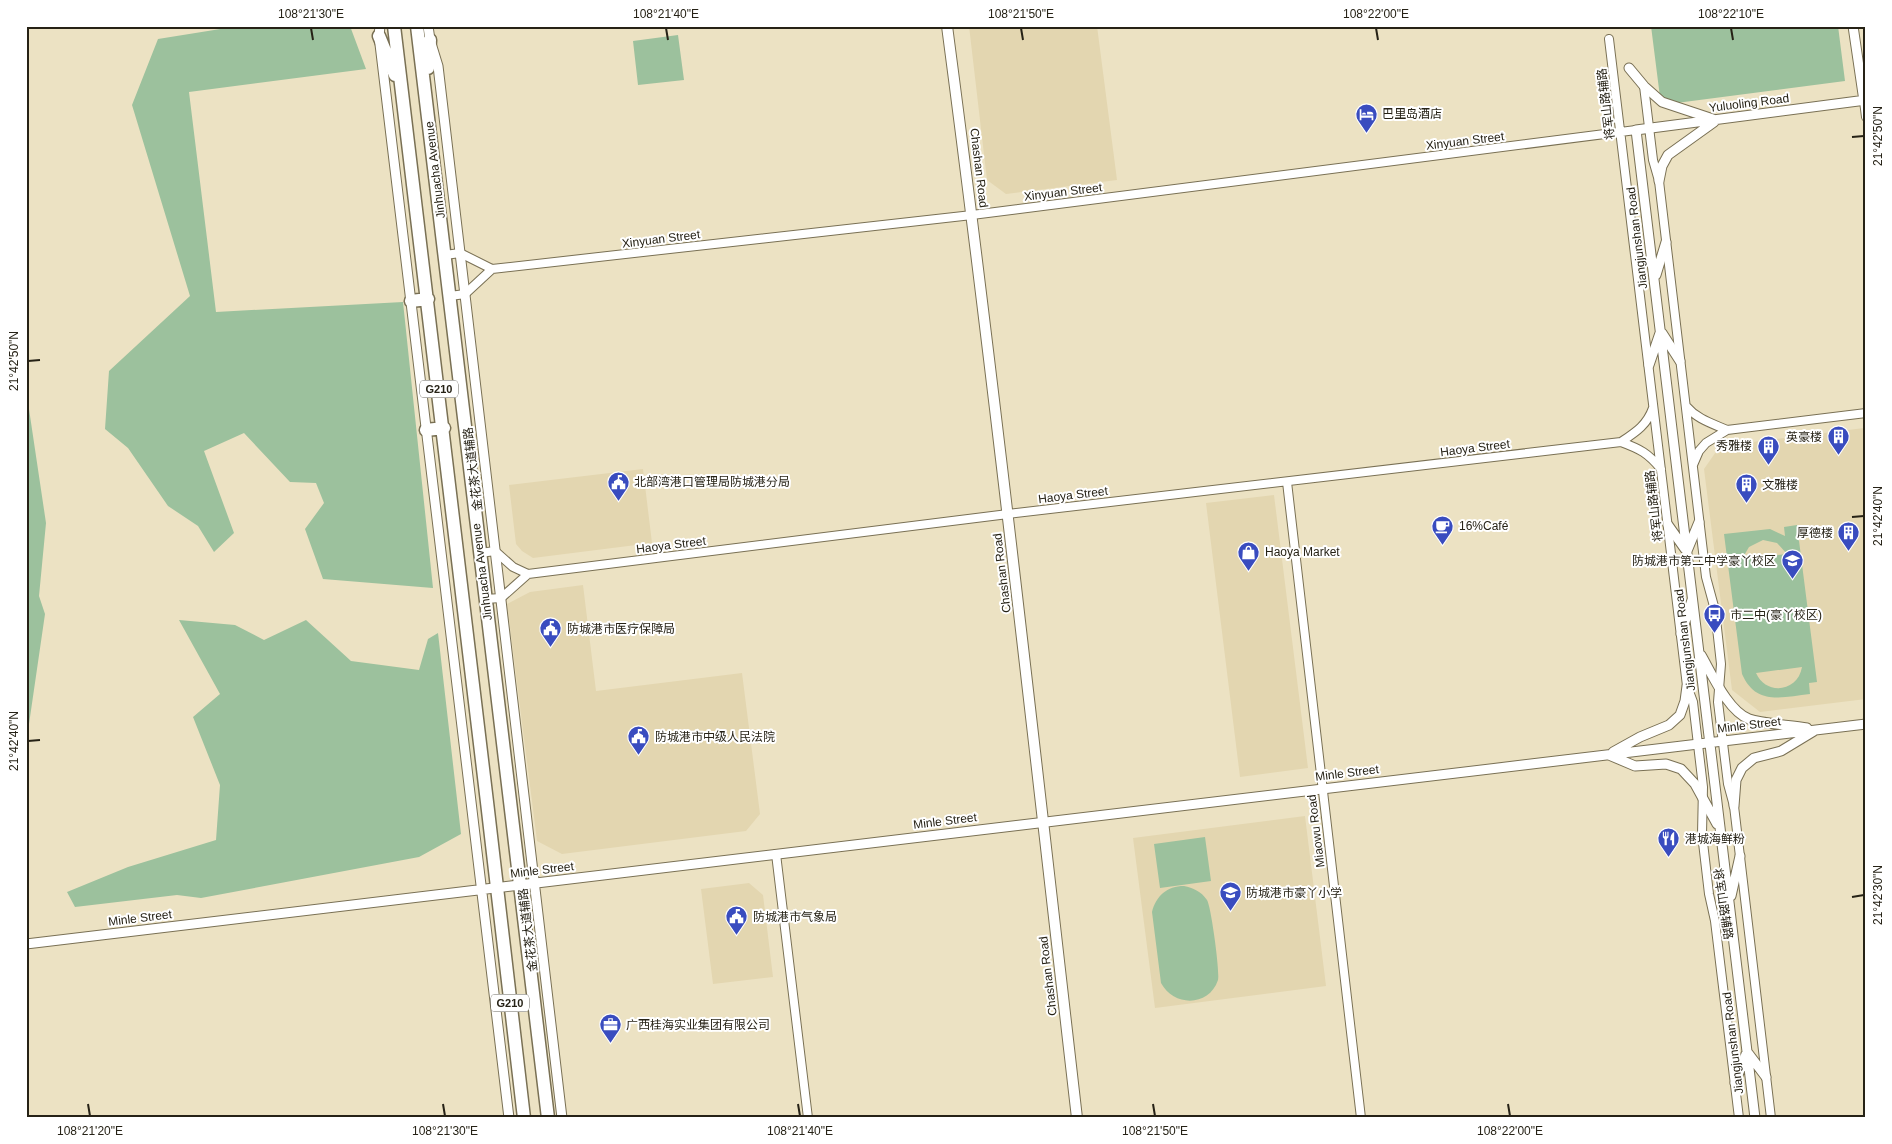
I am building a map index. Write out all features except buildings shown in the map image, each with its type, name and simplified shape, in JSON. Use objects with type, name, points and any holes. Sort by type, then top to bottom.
[{"type":"highway","name":"Jinhuacha Avenue","points":[[394,26],[444,428],[524,1118]]},
{"type":"highway","name":"Jinhuacha Avenue","points":[[417,26],[548,1118]]},
{"type":"highway","points":[[378,30],[402,91]]},
{"type":"highway","points":[[426,95],[430,40]]},
{"type":"highway","points":[[411,300],[428,298]]},
{"type":"highway","points":[[426,430],[444,428]]},
{"type":"main road","name":"Chashan Road","points":[[947,26],[1008,514],[1077,1118]]},
{"type":"street","points":[[430,26],[430,40]]},
{"type":"street","points":[[1853,26],[1866,117]]},
{"type":"street","points":[[378,30],[508,1118]]},
{"type":"street","name":"将军山路辅路","points":[[1609,39],[1687,686],[1693,702],[1703,798],[1702,834],[1709,894],[1715,921],[1739,1118]]},
{"type":"street","name":"金花茶大道辅路","points":[[430,40],[438,66],[562,1118]]},
{"type":"street","points":[[1629,68],[1644,86],[1662,102],[1716,120]]},
{"type":"street","name":"将军山路辅路","points":[[1644,86],[1653,160],[1659,181],[1706,577],[1716,619],[1722,664],[1718,702],[1728,784],[1734,806],[1771,1118]]},
{"type":"street","name":"Yuluoling Road","points":[[1636,130],[1865,101]]},
{"type":"street","points":[[1659,181],[1662,166],[1668,155],[1716,120]]},
{"type":"street","name":"Xinyuan Street","points":[[492,269],[972,214],[1636,130]]},
{"type":"street","name":"Jiangjunshan Road","points":[[1636,130],[1755,1118]]},
{"type":"street","points":[[1654,280],[1666,242]]},
{"type":"street","points":[[445,255],[460,253],[492,269],[465,294],[450,296]]},
{"type":"street","points":[[1648,365],[1660,331]]},
{"type":"street","points":[[1660,331],[1680,361]]},
{"type":"street","points":[[1686,404],[1694,414],[1704,421],[1727,430]]},
{"type":"street","name":"Haoya Street","points":[[528,574],[1008,514],[1622,442],[1641,429],[1650,418],[1654,407]]},
{"type":"street","points":[[1693,467],[1699,451],[1706,443],[1727,430],[1866,413]]},
{"type":"street","points":[[1622,442],[1652,457],[1661,469]]},
{"type":"street","name":"Miaowu Road","points":[[1287,482],[1361,1118]]},
{"type":"street","points":[[1668,525],[1687,551],[1700,522]]},
{"type":"street","points":[[480,553],[495,551],[513,567],[528,574],[501,598],[485,600]]},
{"type":"street","points":[[1681,634],[1693,598]]},
{"type":"street","points":[[447,603],[464,602]]},
{"type":"street","points":[[1699,651],[1736,711],[1749,719],[1817,730]]},
{"type":"street","points":[[1608,754],[1640,737],[1669,725],[1680,715],[1685,701],[1687,686]]},
{"type":"street","name":"Minle Street","points":[[26,944],[1866,724]]},
{"type":"street","points":[[1734,806],[1736,780],[1742,768],[1754,758],[1781,751],[1817,730]]},
{"type":"street","points":[[1608,754],[1634,766],[1666,764],[1681,770],[1688,775],[1720,829]]},
{"type":"street","points":[[776,854],[808,1118]]},
{"type":"street","points":[[1729,903],[1740,856]]},
{"type":"street","points":[[1735,1083],[1747,1052]]},
{"type":"street","points":[[1747,1052],[1766,1077]]},
{"type":"shaded area","points":[[969,26],[1097,26],[1117,180],[1006,194],[987,180]]},
{"type":"shaded area","name":"防城港市第二中学豪丫校区","points":[[1866,429],[1866,699],[1760,712],[1732,690],[1704,469],[1720,446]]},
{"type":"shaded area","points":[[643,469],[652,543],[533,558],[522,551],[516,544],[509,485]]},
{"type":"shaded area","name":"Haoya Market","points":[[1274,495],[1308,768],[1240,777],[1206,503]]},
{"type":"shaded area","name":"防城港市中级人民法院","points":[[583,585],[596,691],[742,673],[760,814],[746,831],[562,854],[537,841],[507,604],[530,592]]},
{"type":"shaded area","name":"防城港市豪丫小学","points":[[1305,816],[1326,986],[1155,1008],[1133,838]]},
{"type":"shaded area","name":"防城港市气象局","points":[[749,883],[763,895],[773,977],[713,984],[701,889]]},
{"type":"green space","points":[[239,26],[350,26],[366,69],[189,92],[216,312],[403,302],[433,588],[323,579],[305,529],[324,503],[316,483],[290,482],[244,433],[204,451],[234,533],[214,552],[198,526],[168,506],[128,448],[105,429],[109,371],[190,296],[132,105],[158,39]]},
{"type":"green space","points":[[1651,26],[1838,26],[1845,81],[1661,105]]},
{"type":"green space","points":[[678,35],[684,80],[638,85],[633,41]]},
{"type":"green space","points":[[26,389],[46,523],[39,596],[45,614],[29,724],[26,725]]},
{"type":"green space","points":[[1797,525],[1817,682],[1809,683],[1810,694],[1771,697],[1755,691],[1742,674],[1724,534],[1770,529],[1785,536],[1784,527]],"holes":[[[1763,540],[1777,543],[1787,554],[1742,559],[1749,547]],[[1802,667],[1795,682],[1781,688],[1767,685],[1756,673]]]},
{"type":"green space","points":[[179,620],[235,625],[264,640],[306,620],[351,661],[419,670],[428,639],[438,633],[461,834],[419,857],[201,898],[177,895],[75,907],[67,892],[128,867],[216,840],[220,785],[193,717],[220,694]]},
{"type":"green space","points":[[1205,837],[1211,881],[1160,888],[1154,844]]},
{"type":"green space","points":[[1178,886],[1197,890],[1207,900],[1213,926],[1218,965],[1218,980],[1214,989],[1207,995],[1191,1001],[1182,1000],[1174,996],[1161,983],[1152,912],[1156,901],[1163,893]]},
{"type":"place","name":"巴里岛酒店","points":[[1366,133]]},
{"type":"place","name":"英豪楼","points":[[1838,456]]},
{"type":"place","name":"秀雅楼","points":[[1768,465]]},
{"type":"place","name":"北部湾港口管理局防城港分局","points":[[618,501]]},
{"type":"place","name":"文雅楼","points":[[1746,504]]},
{"type":"place","name":"16%Café","points":[[1443,545]]},
{"type":"place","name":"厚德楼","points":[[1849,552]]},
{"type":"place","name":"Haoya Market","points":[[1249,571]]},
{"type":"place","name":"防城港市第二中学豪丫校区","points":[[1792,580]]},
{"type":"place","name":"市二中(豪丫校区)","points":[[1714,634]]},
{"type":"place","name":"防城港市医疗保障局","points":[[551,648]]},
{"type":"place","name":"防城港市中级人民法院","points":[[639,756]]},
{"type":"place","name":"港城海鲜粉","points":[[1669,858]]},
{"type":"place","name":"防城港市豪丫小学","points":[[1230,912]]},
{"type":"place","name":"防城港市气象局","points":[[737,936]]},
{"type":"place","name":"广西桂海实业集团有限公司","points":[[610,1044]]}]
